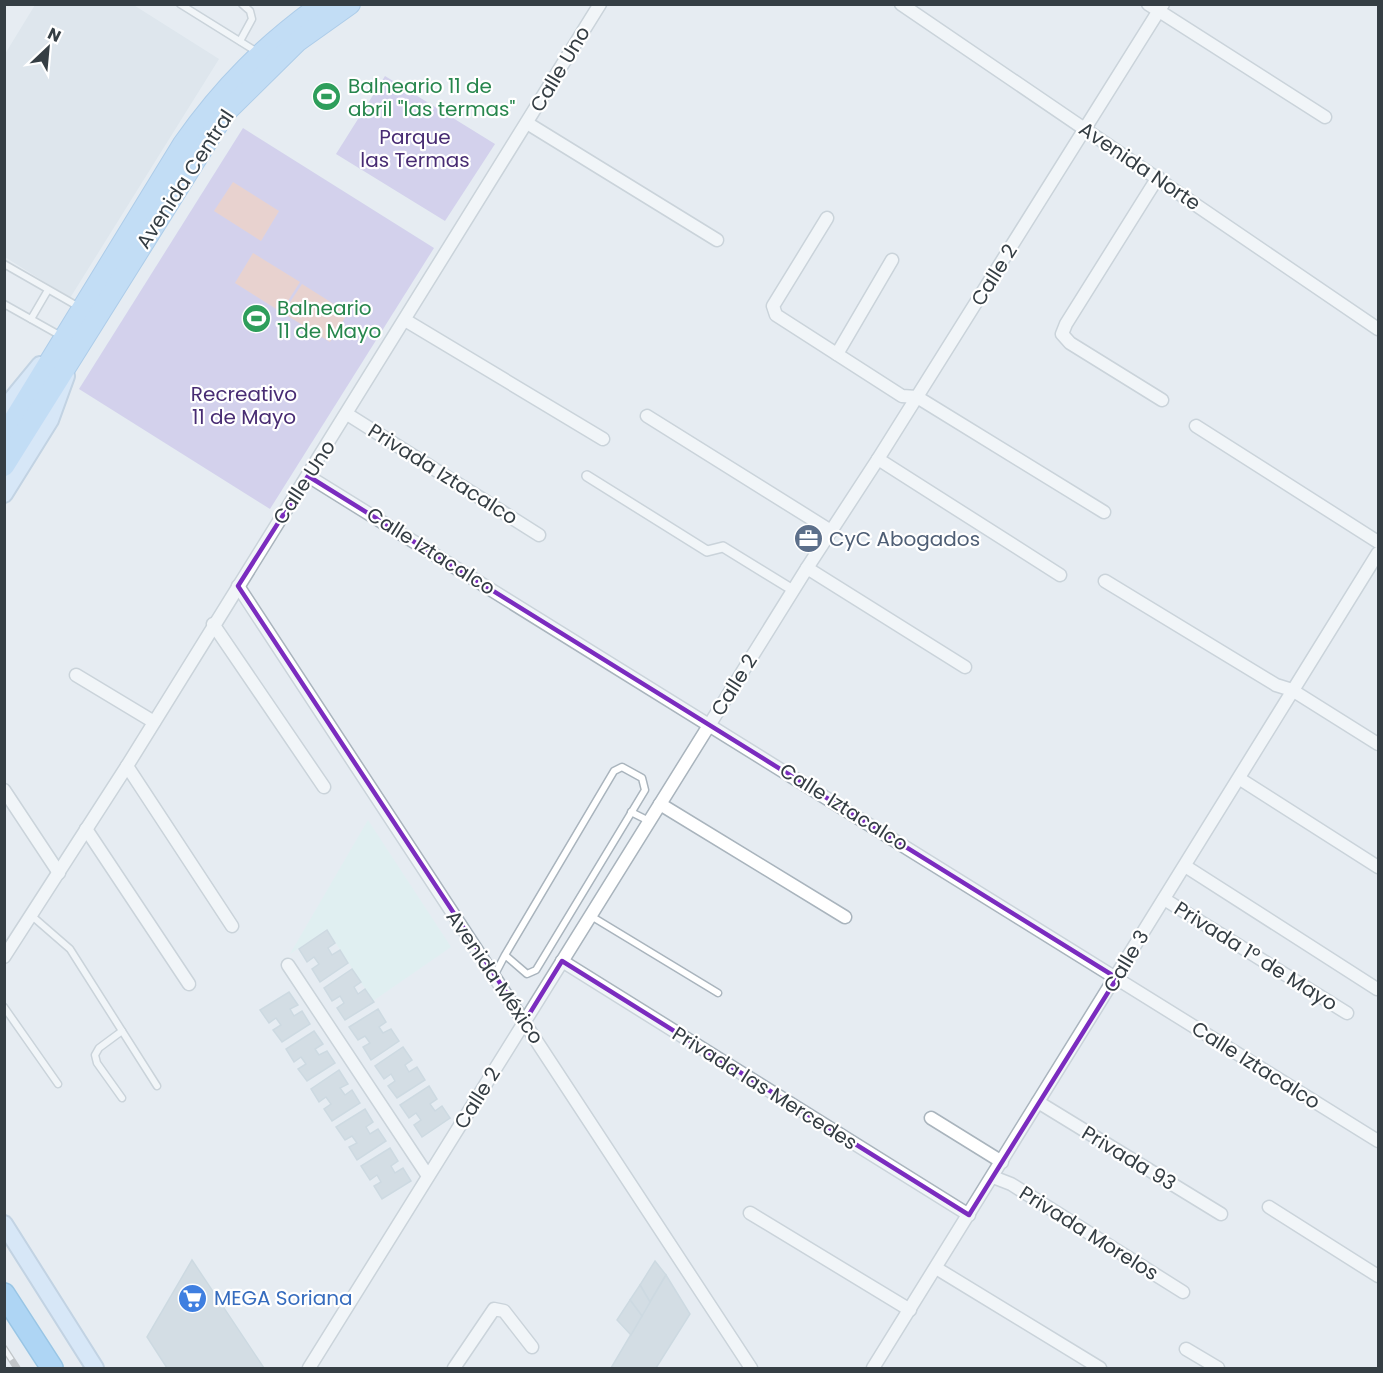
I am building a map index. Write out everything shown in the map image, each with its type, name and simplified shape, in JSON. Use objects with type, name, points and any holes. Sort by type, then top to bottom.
[{"type":"highway","points":[[4,1294],[52,1368]]},
{"type":"main road","name":"Avenida Central","points":[[4,495],[50,420],[69,345],[82,309],[183,144],[212,103],[260,54],[292,25],[322,4]]},
{"type":"main road","name":"Avenida Central","points":[[4,436],[69,345],[225,113],[298,41],[350,4]]},
{"type":"main road","name":"Avenida Central","points":[[4,409],[69,345]]},
{"type":"main road","name":"Avenida Central","points":[[4,466],[69,345]]},
{"type":"main road","points":[[4,1224],[95,1368]]},
{"type":"street","points":[[292,25],[305,4]]},
{"type":"street","name":"Calle Uno","points":[[4,957],[128,766],[213,624],[347,414],[600,4]]},
{"type":"street","name":"Avenida Norte","points":[[901,4],[1378,329]]},
{"type":"street","points":[[1157,7],[1325,117]]},
{"type":"street","name":"Calle 2","points":[[309,1368],[793,590],[1086,129],[1157,7]]},
{"type":"street","points":[[527,123],[717,240]]},
{"type":"street","points":[[1158,177],[1065,324],[1062,334],[1071,343],[1162,400]]},
{"type":"street","points":[[827,218],[773,311],[781,319],[902,396],[916,397],[1104,512]]},
{"type":"street","points":[[837,354],[892,260]]},
{"type":"street","points":[[405,320],[603,439]]},
{"type":"street","name":"Privada Iztacalco","points":[[347,414],[539,535]]},
{"type":"street","points":[[646,416],[831,531]]},
{"type":"street","points":[[1196,426],[1378,542]]},
{"type":"street","points":[[878,459],[1060,575]]},
{"type":"street","name":"Calle Iztacalco","points":[[308,476],[1378,1141]]},
{"type":"street","points":[[587,476],[707,551],[723,547],[793,590]]},
{"type":"street","name":"Calle 3","points":[[873,1368],[1117,978],[1378,553]]},
{"type":"street","points":[[807,568],[965,668]]},
{"type":"street","points":[[1105,581],[1276,685],[1292,690],[1378,744]]},
{"type":"street","name":"Avenida México","points":[[238,586],[751,1368]]},
{"type":"street","points":[[213,624],[324,787]]},
{"type":"street","points":[[76,675],[154,722]]},
{"type":"street","points":[[128,766],[232,926]]},
{"type":"street","points":[[1240,779],[1378,867]]},
{"type":"street","points":[[4,790],[59,873]]},
{"type":"street","points":[[660,804],[845,917]]},
{"type":"street","points":[[86,829],[189,984]]},
{"type":"street","points":[[1185,866],[1377,989]]},
{"type":"street","name":"Privada 1º de Mayo","points":[[1164,899],[1347,1013]]},
{"type":"street","name":"Privada las Mercedes","points":[[562,962],[969,1215]]},
{"type":"street","points":[[288,965],[428,1176]]},
{"type":"street","name":"Privada 93","points":[[1038,1102],[1221,1215]]},
{"type":"street","points":[[931,1118],[1002,1162]]},
{"type":"street","name":"Privada Morelos","points":[[993,1177],[1011,1184],[1183,1292]]},
{"type":"street","points":[[1269,1207],[1378,1276]]},
{"type":"street","points":[[750,1213],[910,1310]]},
{"type":"street","points":[[936,1268],[1100,1368]]},
{"type":"street","points":[[454,1368],[494,1309],[504,1311],[532,1347]]},
{"type":"street","points":[[1186,1348],[1218,1368]]},
{"type":"lane","points":[[180,4],[260,54]]},
{"type":"lane","points":[[240,41],[252,19],[250,10],[242,4]]},
{"type":"lane","points":[[4,264],[82,309]]},
{"type":"lane","points":[[31,319],[48,290]]},
{"type":"lane","points":[[4,304],[69,345]]},
{"type":"lane","points":[[494,976],[505,955],[618,768],[626,768],[645,782],[645,790],[536,970],[527,974],[505,955]]},
{"type":"lane","points":[[631,812],[649,821]]},
{"type":"lane","points":[[32,916],[70,949],[157,1086]]},
{"type":"lane","points":[[590,916],[718,993]]},
{"type":"lane","points":[[4,1007],[58,1084]]},
{"type":"lane","points":[[122,1031],[99,1048],[95,1055],[97,1063],[122,1098]]},
{"type":"highlighted area","points":[[308,476],[1117,978],[969,1215],[562,961],[525,1021],[238,586]]},
{"type":"shaded area","points":[[132,4],[219,59],[70,298],[5,257],[5,54],[35,5]]},
{"type":"shaded area","points":[[233,182],[279,211],[261,241],[214,211]]},
{"type":"shaded area","points":[[253,253],[300,282],[281,312],[235,283]]},
{"type":"shaded area","points":[[302,284],[348,313],[330,342],[283,313]]},
{"type":"shaded area","points":[[368,820],[451,947],[373,1001],[327,929],[290,954]]},
{"type":"green space","name":"Parque las Termas","points":[[385,76],[495,144],[445,221],[336,154]]},
{"type":"green space","name":"Balneario 11 de Mayo","points":[[243,128],[434,248],[270,509],[79,389]]},
{"type":"building","points":[[327,930],[335,943],[328,948],[332,955],[340,950],[348,963],[320,982],[312,969],[319,964],[314,957],[307,962],[299,949]]},
{"type":"building","points":[[352,969],[361,982],[354,987],[358,994],[365,989],[374,1002],[345,1020],[337,1008],[344,1003],[340,996],[332,1001],[324,988]]},
{"type":"building","points":[[289,992],[298,1005],[290,1009],[294,1016],[302,1011],[310,1024],[282,1042],[273,1030],[281,1025],[276,1018],[269,1023],[260,1010]]},
{"type":"building","points":[[378,1009],[386,1022],[379,1027],[383,1033],[391,1029],[399,1041],[371,1060],[363,1047],[370,1043],[365,1036],[358,1040],[349,1027]]},
{"type":"building","points":[[314,1031],[323,1044],[315,1049],[319,1055],[327,1051],[335,1063],[307,1081],[298,1069],[306,1064],[301,1057],[294,1062],[286,1049]]},
{"type":"building","points":[[403,1047],[412,1060],[405,1065],[409,1072],[417,1067],[425,1080],[397,1098],[388,1086],[395,1081],[391,1074],[384,1079],[375,1066]]},
{"type":"building","points":[[339,1070],[348,1084],[340,1088],[345,1095],[352,1090],[360,1103],[332,1121],[324,1109],[331,1104],[326,1097],[319,1102],[311,1089]]},
{"type":"building","points":[[429,1086],[437,1099],[430,1104],[435,1111],[442,1106],[450,1118],[422,1137],[414,1125],[421,1120],[416,1113],[409,1118],[400,1105]]},
{"type":"building","points":[[365,1109],[373,1122],[366,1127],[370,1134],[378,1129],[386,1141],[357,1160],[349,1147],[357,1143],[352,1136],[345,1140],[336,1127]]},
{"type":"building","points":[[390,1148],[398,1161],[391,1166],[395,1173],[403,1168],[411,1181],[382,1199],[374,1186],[381,1182],[377,1175],[370,1180],[361,1166]]},
{"type":"building","name":"MEGA Soriana","points":[[192,1260],[264,1368],[167,1368],[147,1337]]},
{"type":"building","points":[[655,1261],[666,1275],[650,1302],[640,1285]]},
{"type":"building","points":[[666,1275],[690,1314],[656,1368],[611,1368]]},
{"type":"building","points":[[640,1285],[650,1302],[642,1316],[630,1300]]},
{"type":"building","points":[[630,1300],[642,1316],[631,1335],[617,1320]]},
{"type":"railway","points":[[4,1348],[17,1368]]},
{"type":"place","name":"Balneario 11 de abril \"las termas\"","points":[[327,97]]},
{"type":"place","name":"Balneario 11 de Mayo","points":[[256,319]]},
{"type":"place","name":"CyC Abogados","points":[[808,539]]},
{"type":"place","name":"MEGA Soriana","points":[[193,1298]]},
{"type":"park label","name":"Recreativo 11 de Mayo","points":[[244,406]]}]
